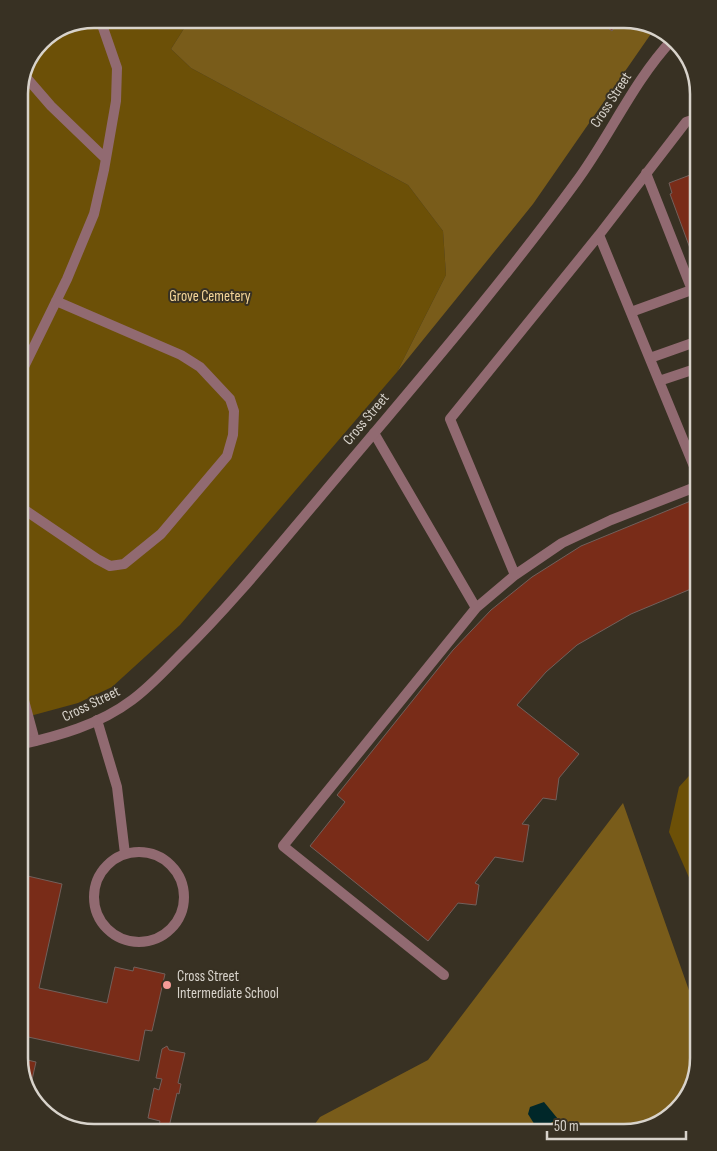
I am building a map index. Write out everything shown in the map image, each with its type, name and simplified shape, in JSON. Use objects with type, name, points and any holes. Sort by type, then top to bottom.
[{"type":"street","points":[[28,359],[56,301],[94,214],[116,101],[117,68],[103,28]]},
{"type":"street","name":"Cross Street","points":[[28,743],[56,736],[119,709],[149,686],[207,628],[374,433],[535,238],[578,178],[648,70],[668,45]]},
{"type":"street","points":[[29,81],[50,106],[106,159]]},
{"type":"street","points":[[515,575],[450,419],[599,236],[686,122],[690,121]]},
{"type":"street","points":[[646,174],[690,277]]},
{"type":"street","points":[[599,236],[690,457]]},
{"type":"street","points":[[631,312],[690,291]]},
{"type":"street","points":[[28,512],[97,559],[110,566],[124,564],[161,534],[227,456],[234,435],[234,411],[230,399],[200,367],[181,355],[56,301]]},
{"type":"street","points":[[650,358],[690,344]]},
{"type":"street","points":[[659,381],[690,371]]},
{"type":"street","points":[[374,433],[476,608]]},
{"type":"street","points":[[444,975],[283,846],[476,608],[515,575],[562,543],[611,520],[690,489]]},
{"type":"street","points":[[28,717],[35,741]]},
{"type":"street","points":[[97,720],[117,787],[126,854]]},
{"type":"street","points":[[140,852],[155,856],[168,864],[180,882],[183,905],[178,919],[169,931],[156,939],[142,942],[127,941],[114,935],[103,925],[96,913],[93,898],[96,884],[102,871],[112,861],[126,854],[140,852]]},
{"type":"green space","name":"Grove Cemetery","points":[[94,28],[184,28],[171,49],[191,68],[408,185],[443,231],[446,275],[397,372],[180,625],[112,687],[78,703],[28,717],[28,89],[33,68],[39,57],[47,47],[68,33]]},
{"type":"green space","points":[[690,775],[690,880],[669,832],[679,787]]},
{"type":"shaded area","points":[[184,28],[628,28],[651,33],[533,204],[397,372],[446,275],[443,231],[408,185],[191,68],[171,49]]},
{"type":"shaded area","points":[[623,803],[690,993],[689,1066],[681,1090],[673,1101],[653,1117],[623,1124],[315,1123],[320,1117],[428,1060]]},
{"type":"water","points":[[544,1102],[558,1119],[549,1124],[534,1124],[528,1114],[530,1107]]},
{"type":"building","points":[[690,175],[690,248],[670,194],[672,193],[669,183]]},
{"type":"building","points":[[690,501],[690,589],[631,614],[577,645],[546,672],[517,705],[579,754],[559,778],[556,800],[543,798],[522,824],[529,825],[523,862],[495,857],[475,883],[479,885],[476,905],[458,903],[428,941],[310,846],[345,802],[337,795],[453,650],[491,610],[532,577],[581,546]]},
{"type":"building","points":[[28,876],[62,884],[39,988],[107,1003],[115,967],[133,971],[134,967],[165,974],[152,1031],[145,1030],[139,1061],[28,1037]]},
{"type":"building","points":[[167,1046],[169,1050],[185,1053],[178,1083],[181,1084],[179,1094],[177,1093],[170,1123],[159,1123],[160,1121],[148,1118],[154,1088],[159,1090],[162,1079],[156,1078],[162,1049]]},
{"type":"building","points":[[28,1060],[36,1062],[32,1081]]},
{"type":"place","name":"Cross Street Intermediate School","points":[[167,985]]}]
